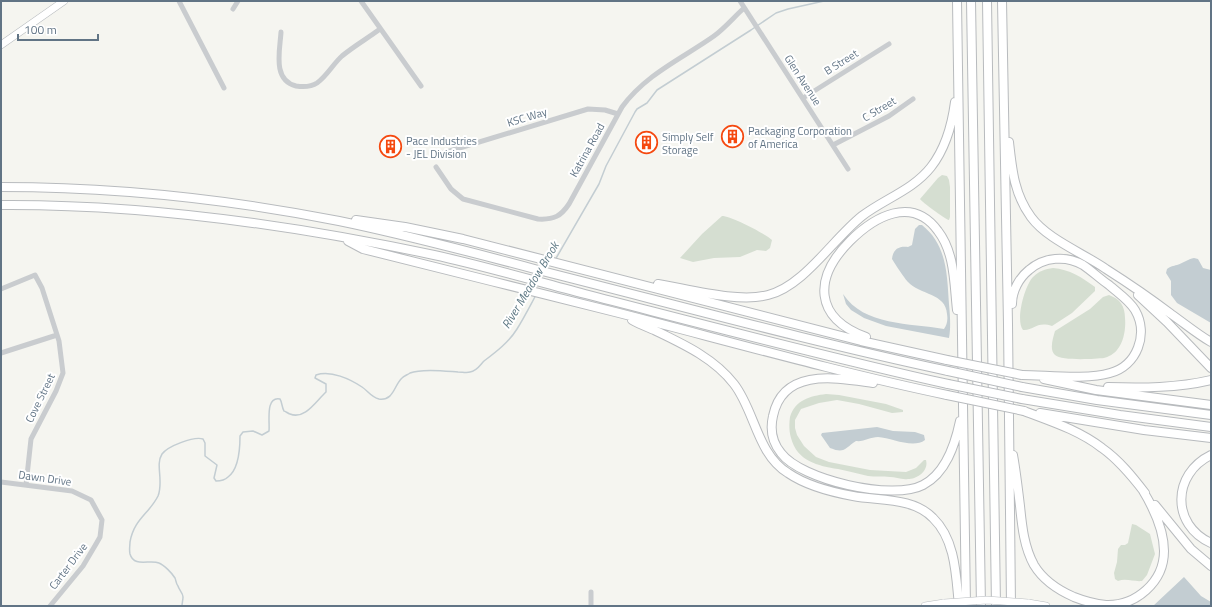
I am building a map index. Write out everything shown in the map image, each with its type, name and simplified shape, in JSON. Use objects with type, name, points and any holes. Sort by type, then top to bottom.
[{"type":"highway","points":[[957,1],[966,606]]},
{"type":"highway","points":[[972,1],[980,606]]},
{"type":"highway","points":[[987,1],[996,606]]},
{"type":"highway","points":[[1002,1],[1011,606]]},
{"type":"highway","points":[[596,273],[738,298],[764,296],[786,288],[800,277],[862,217],[911,186],[931,167],[945,143],[950,126],[955,106],[958,70]]},
{"type":"highway","points":[[1004,88],[1013,174],[1016,189],[1024,206],[1035,221],[1044,230],[1106,269],[1211,342]]},
{"type":"highway","points":[[1,188],[124,192],[223,202],[300,214],[376,229],[833,345],[948,371],[1022,387],[1097,400],[1211,415]]},
{"type":"highway","points":[[1,206],[77,207],[206,217],[268,225],[339,237],[434,255],[845,360],[948,384],[1022,399],[1114,414],[1211,427]]},
{"type":"highway","points":[[913,353],[868,338],[847,328],[833,316],[825,296],[825,280],[828,270],[842,250],[870,223],[894,213],[910,213],[920,216],[934,226],[942,237],[952,266],[962,356]]},
{"type":"highway","points":[[300,214],[364,221],[424,231],[475,242],[913,353],[1103,391],[1211,405]]},
{"type":"highway","points":[[339,237],[363,249],[898,385],[1024,410],[1123,427],[1211,438]]},
{"type":"highway","points":[[1008,324],[1012,309],[1012,298],[1019,280],[1027,271],[1036,265],[1045,261],[1056,259],[1072,261],[1087,268],[1129,302],[1135,310],[1140,322],[1141,336],[1137,350],[1128,362],[1115,372],[1091,376],[1022,375]]},
{"type":"highway","points":[[1106,269],[1132,290],[1163,319],[1211,368]]},
{"type":"highway","points":[[619,313],[682,344],[710,361],[721,370],[740,392],[769,454],[776,464],[786,472],[809,484],[836,493],[906,503],[931,515],[942,528],[950,548],[955,570],[959,606]]},
{"type":"highway","points":[[948,395],[842,379],[809,379],[791,387],[779,399],[774,409],[772,421],[773,438],[780,452],[788,461],[798,468],[814,475],[855,486],[897,491],[908,490],[928,482],[945,462],[954,442],[963,405]]},
{"type":"highway","points":[[1056,382],[1093,386],[1147,388],[1177,386],[1208,381]]},
{"type":"highway","points":[[1024,410],[1066,428],[1097,444],[1118,461],[1185,542],[1195,553],[1211,566]]},
{"type":"highway","points":[[1008,415],[1022,526],[1030,558],[1037,570],[1059,590],[1092,603],[1113,604],[1132,600],[1142,594],[1151,585],[1158,575],[1162,564],[1164,544],[1155,514],[1142,489]]},
{"type":"highway","points":[[1211,456],[1198,464],[1187,478],[1182,494],[1181,504],[1183,515],[1192,529],[1200,537],[1211,543]]},
{"type":"main road","points":[[1,45],[64,1]]},
{"type":"main road","points":[[925,606],[986,600],[1046,606]]},
{"type":"street","points":[[179,1],[224,88]]},
{"type":"street","points":[[233,9],[238,1]]},
{"type":"street","points":[[361,1],[421,86]]},
{"type":"street","name":"Glen Avenue","points":[[740,1],[848,169]]},
{"type":"street","name":"Katrina Road","points":[[436,167],[451,189],[463,199],[538,219],[553,219],[560,215],[569,204],[618,114],[629,98],[639,87],[668,65],[714,36],[744,8]]},
{"type":"street","points":[[281,32],[279,71],[287,82],[302,87],[310,87],[317,83],[343,56],[380,29]]},
{"type":"street","name":"B Street","points":[[803,98],[889,44]]},
{"type":"street","name":"C Street","points":[[833,145],[889,116],[913,99]]},
{"type":"street","name":"KSC Way","points":[[443,153],[588,109],[605,110],[618,114]]},
{"type":"street","name":"Cove Street","points":[[1,289],[35,275],[42,288],[57,335],[63,373],[56,391],[31,439],[26,485]]},
{"type":"street","points":[[1,353],[57,335]]},
{"type":"street","name":"Dawn Drive","points":[[1,482],[72,491],[91,500],[99,515]]},
{"type":"street","name":"Carter Drive","points":[[50,606],[83,566],[100,537],[102,520],[99,515]]},
{"type":"street","points":[[591,592],[591,606]]},
{"type":"shaded area","points":[[942,175],[947,176],[949,180],[949,220],[920,199]]},
{"type":"shaded area","points":[[722,216],[740,222],[768,237],[772,240],[770,248],[766,251],[757,250],[740,257],[714,258],[693,262],[680,258],[702,234]]},
{"type":"shaded area","points":[[919,225],[922,225],[930,233],[941,251],[944,261],[950,312],[949,338],[886,326],[864,318],[851,310],[846,304],[843,294],[852,304],[875,318],[903,324],[944,329],[947,322],[946,307],[937,298],[919,290],[908,282],[892,259],[897,249],[912,245],[915,229]]},
{"type":"shaded area","points":[[1194,258],[1198,259],[1203,268],[1211,270],[1211,323],[1177,303],[1171,295],[1171,281],[1166,273],[1167,269]]},
{"type":"shaded area","points":[[1053,268],[1065,270],[1081,277],[1095,287],[1095,291],[1072,313],[1052,326],[1039,325],[1023,330],[1020,319],[1022,303],[1027,287],[1033,277],[1038,273]]},
{"type":"shaded area","points":[[1109,295],[1119,301],[1125,314],[1124,335],[1116,351],[1106,358],[1093,359],[1071,359],[1058,357],[1055,355],[1052,347],[1055,331],[1090,309],[1103,297]]},
{"type":"shaded area","points":[[826,394],[886,404],[903,410],[903,412],[892,413],[837,400],[819,403],[801,409],[795,420],[797,435],[804,446],[816,457],[829,462],[870,470],[906,472],[916,468],[924,460],[926,460],[926,468],[922,474],[911,479],[868,476],[816,464],[803,457],[794,446],[791,438],[789,428],[792,411],[804,400],[814,396]]},
{"type":"shaded area","points":[[877,427],[893,431],[915,432],[924,435],[925,440],[909,443],[875,437],[862,441],[856,441],[842,450],[835,450],[830,448],[821,435],[822,433]]},
{"type":"shaded area","points":[[1132,524],[1150,534],[1155,554],[1147,575],[1142,581],[1118,581],[1115,579],[1114,573],[1118,549],[1121,545],[1128,543]]},
{"type":"shaded area","points":[[1184,577],[1201,596],[1211,602],[1211,606],[1153,606]]},
{"type":"waterway","name":"River Meadow Brook","points":[[555,260],[599,184],[606,166],[637,109],[647,103],[657,90],[776,13],[824,1]]},
{"type":"waterway","name":"River Meadow Brook","points":[[182,606],[182,594],[175,578],[170,572],[159,563],[135,561],[130,554],[132,534],[138,522],[158,496],[160,490],[159,463],[160,458],[165,451],[188,440],[199,438],[203,439],[205,443],[205,456],[217,465],[214,478],[216,481],[224,480],[232,473],[237,464],[240,436],[243,432],[253,431],[262,435],[269,431],[269,410],[272,401],[275,399],[280,399],[284,411],[295,415],[301,414],[310,409],[326,392],[326,384],[315,378],[316,375],[334,374],[346,378],[357,384],[374,397],[384,399],[391,395],[402,378],[415,371],[472,371],[498,350],[514,334],[536,295]]},
{"type":"place","name":"Packaging Corporation of America","points":[[732,137]]},
{"type":"place","name":"Simply Self Storage","points":[[646,143]]},
{"type":"place","name":"Pace Industries - JEL Division","points":[[390,147]]}]
